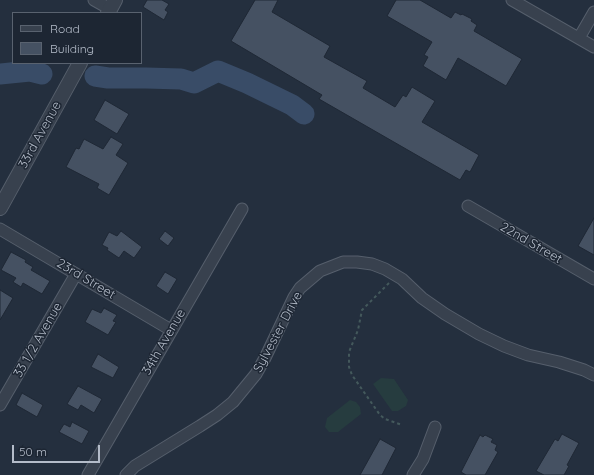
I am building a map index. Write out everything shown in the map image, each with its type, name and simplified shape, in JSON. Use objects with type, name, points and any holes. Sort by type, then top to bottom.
[{"type":"street","points":[[94,0],[111,7]]},
{"type":"street","points":[[512,0],[594,47]]},
{"type":"street","points":[[579,38],[594,12]]},
{"type":"street","name":"33rd Avenue","points":[[0,208],[79,64]]},
{"type":"street","name":"22nd Street","points":[[468,206],[594,279]]},
{"type":"street","name":"34th Avenue","points":[[88,475],[242,210]]},
{"type":"street","name":"23rd Street","points":[[0,229],[171,330]]},
{"type":"street","name":"Sylvester Drive","points":[[126,475],[135,466],[217,415],[233,402],[246,388],[259,369],[294,297],[300,288],[320,271],[343,262],[364,263],[385,269],[402,279],[422,298],[439,310],[479,334],[528,355],[559,362],[584,370],[594,375]]},
{"type":"street","name":"33 1/2 Avenue","points":[[0,405],[76,274]]},
{"type":"street","points":[[413,475],[423,459],[435,427]]},
{"type":"path","points":[[389,282],[362,310],[358,330],[348,352],[349,367],[352,375],[380,415],[385,419],[402,425]]},
{"type":"green space","points":[[381,378],[394,379],[408,400],[406,406],[398,411],[392,411],[373,384]]},
{"type":"green space","points":[[350,400],[356,402],[360,407],[361,414],[338,432],[329,432],[325,427],[327,418]]},
{"type":"building","points":[[147,0],[162,0],[169,4],[165,10],[168,12],[164,20],[143,7]]},
{"type":"building","points":[[255,0],[278,0],[272,12],[330,46],[324,57],[367,81],[363,88],[395,107],[403,95],[406,97],[412,87],[435,101],[422,122],[479,155],[470,172],[466,170],[460,180],[319,99],[322,95],[231,41]]},
{"type":"building","points":[[396,0],[420,0],[451,18],[455,12],[472,19],[471,21],[477,25],[474,31],[522,59],[506,86],[458,58],[446,80],[423,66],[428,57],[424,55],[432,42],[387,16]]},
{"type":"building","points":[[105,100],[129,114],[117,134],[94,120]]},
{"type":"building","points":[[111,137],[123,144],[116,155],[128,163],[109,195],[97,188],[99,184],[66,167],[76,148],[79,149],[84,139],[103,149]]},
{"type":"building","points":[[594,218],[594,255],[578,246]]},
{"type":"building","points":[[121,231],[142,247],[134,258],[124,251],[119,258],[107,250],[108,248],[102,245],[109,232],[117,236]]},
{"type":"building","points":[[165,231],[174,238],[168,246],[159,239]]},
{"type":"building","points":[[11,252],[26,260],[25,262],[33,267],[31,270],[50,281],[42,294],[23,283],[21,287],[13,282],[16,278],[1,270]]},
{"type":"building","points":[[165,272],[177,279],[168,294],[156,286]]},
{"type":"building","points":[[0,290],[13,298],[0,320]]},
{"type":"building","points":[[104,308],[117,315],[113,321],[116,322],[108,335],[85,322],[92,309],[101,313]]},
{"type":"building","points":[[98,354],[119,367],[113,378],[91,367]]},
{"type":"building","points":[[78,386],[102,399],[94,413],[81,405],[78,410],[67,404]]},
{"type":"building","points":[[22,393],[43,405],[37,417],[16,405]]},
{"type":"building","points":[[72,422],[89,431],[82,444],[59,432],[64,424],[70,427]]},
{"type":"building","points":[[562,434],[579,443],[567,465],[569,466],[564,475],[544,475],[536,471],[555,439],[558,441]]},
{"type":"building","points":[[480,435],[483,437],[485,435],[493,439],[491,442],[497,445],[495,450],[498,452],[485,475],[466,475],[461,472]]},
{"type":"building","points":[[380,439],[396,448],[382,475],[360,475]]},
{"type":"waterway","points":[[0,74],[30,71],[42,74]]},
{"type":"waterway","points":[[95,76],[108,78],[181,79],[194,83],[218,71],[247,83],[292,105],[304,114]]}]
